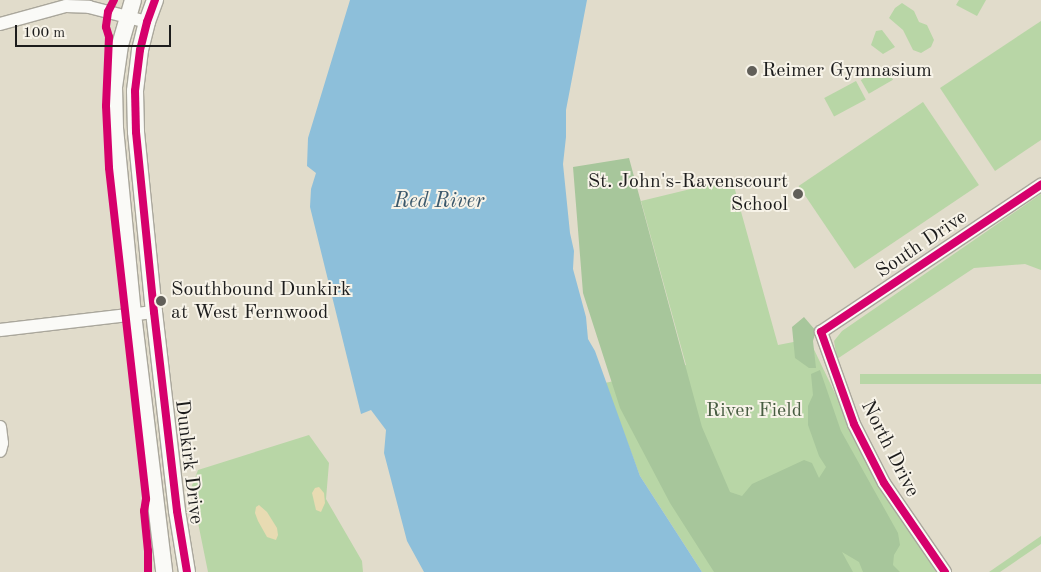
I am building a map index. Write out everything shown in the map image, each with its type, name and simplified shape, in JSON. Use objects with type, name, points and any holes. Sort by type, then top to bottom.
[{"type":"main road","name":"Dunkirk Drive","points":[[133,0],[120,45],[114,87],[115,128],[133,314],[164,572]]},
{"type":"main road","name":"Dunkirk Drive","points":[[155,0],[140,50],[135,90],[136,132],[177,512],[187,572]]},
{"type":"street","points":[[0,24],[66,6],[89,7],[147,22]]},
{"type":"street","name":"South Drive","points":[[821,332],[1041,185]]},
{"type":"street","points":[[0,330],[154,312]]},
{"type":"street","name":"North Drive","points":[[821,332],[854,424],[884,484],[945,572]]},
{"type":"street","points":[[0,427],[2,444],[0,450]]},
{"type":"green space","points":[[959,0],[986,0],[977,16],[956,5]]},
{"type":"green space","points":[[902,3],[914,11],[919,22],[927,25],[934,40],[931,47],[921,53],[913,50],[903,30],[889,18],[895,8]]},
{"type":"green space","points":[[1041,21],[1041,140],[995,171],[940,88]]},
{"type":"green space","points":[[882,30],[895,47],[883,54],[871,45],[876,31]]},
{"type":"green space","points":[[885,66],[893,80],[869,94],[861,80]]},
{"type":"green space","points":[[856,81],[866,100],[834,116],[824,98]]},
{"type":"green space","points":[[923,102],[979,185],[855,269],[799,186]]},
{"type":"green space","points":[[629,158],[702,427],[730,492],[742,496],[752,484],[804,460],[812,463],[819,478],[826,467],[819,456],[808,425],[808,406],[813,395],[811,374],[820,370],[841,431],[898,533],[900,545],[894,555],[893,565],[900,572],[863,572],[859,562],[842,552],[853,572],[714,572],[670,503],[620,408],[583,293],[573,167]]},
{"type":"green space","name":"River Field","points":[[732,179],[778,345],[809,339],[876,479],[936,572],[702,572],[640,476],[605,383],[686,365],[641,201]]},
{"type":"green space","points":[[1041,194],[1041,270],[1025,264],[974,268],[837,359],[834,341],[842,331]]},
{"type":"green space","points":[[804,317],[816,331],[813,341],[816,368],[809,368],[795,358],[792,327]]},
{"type":"green space","points":[[860,374],[1041,374],[1041,384],[860,384]]},
{"type":"green space","points":[[309,435],[329,463],[326,499],[362,561],[363,572],[208,572],[191,488],[198,470]]},
{"type":"green space","points":[[1041,536],[1041,544],[1000,572],[989,572]]},
{"type":"sand","points":[[319,487],[324,493],[325,503],[321,512],[316,510],[312,493],[315,488]]},
{"type":"sand","points":[[259,505],[267,512],[277,528],[278,535],[276,540],[267,537],[258,521],[255,513],[256,507]]},
{"type":"water","name":"Red River","points":[[350,0],[587,0],[566,110],[563,164],[570,233],[574,251],[573,269],[586,317],[588,339],[595,351],[640,476],[702,572],[424,572],[407,541],[384,453],[386,430],[371,410],[361,414],[310,207],[311,189],[316,173],[307,166],[308,138]]},
{"type":"cycle path","points":[[114,0],[108,12],[106,27],[109,37],[106,106],[109,168],[146,499],[144,511],[148,572]]},
{"type":"cycle path","points":[[155,0],[140,50],[135,91],[136,132],[177,511],[187,572]]},
{"type":"cycle path","points":[[945,572],[884,483],[854,424],[821,332],[1041,185]]},
{"type":"place","name":"Reimer Gymnasium","points":[[752,71]]},
{"type":"place","name":"St. John's-Ravenscourt School","points":[[798,194]]},
{"type":"place","name":"Southbound Dunkirk at West Fernwood","points":[[161,301]]}]
